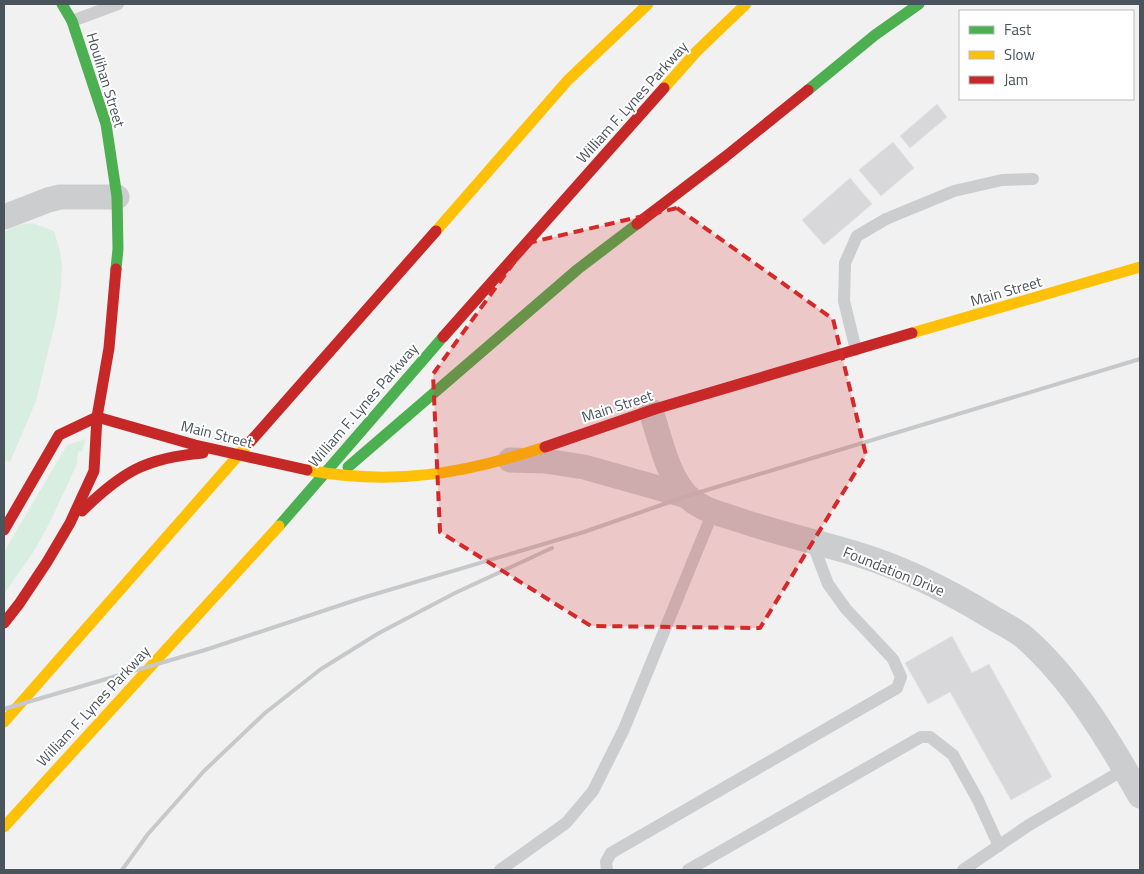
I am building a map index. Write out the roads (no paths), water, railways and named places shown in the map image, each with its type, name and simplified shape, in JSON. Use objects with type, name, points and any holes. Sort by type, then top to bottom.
[{"type":"main road","name":"Houlihan Street","points":[[62,4],[72,21],[106,124],[117,197],[118,249],[113,312],[97,417]]},
{"type":"main road","points":[[4,722],[568,80],[648,4]]},
{"type":"main road","name":"William F. Lynes Parkway","points":[[4,827],[275,530],[404,381],[691,58],[746,4]]},
{"type":"main road","points":[[275,530],[578,269],[725,158],[875,35],[919,4]]},
{"type":"main road","points":[[568,80],[608,26]]},
{"type":"main road","name":"Main Street","points":[[97,417],[277,465],[348,477],[410,477],[447,473],[503,460],[651,410],[1140,268]]},
{"type":"main road","points":[[4,530],[59,435],[97,417],[94,471],[70,523],[47,562],[4,623]]},
{"type":"main road","points":[[70,523],[108,486],[140,466],[172,456],[221,451]]},
{"type":"street","points":[[4,217],[48,200],[117,197]]},
{"type":"street","name":"Foundation Drive","points":[[651,410],[672,473],[687,496],[698,505],[713,512],[864,556],[924,580],[971,605],[1024,637],[1055,670],[1088,711],[1140,796]]},
{"type":"street","points":[[503,460],[545,461],[584,467],[687,496]]},
{"type":"lane","points":[[72,21],[118,4]]},
{"type":"lane","points":[[856,350],[847,322],[844,301],[845,263],[857,236],[886,219],[954,191],[1002,180],[1033,179]]},
{"type":"lane","points":[[500,870],[566,823],[593,791],[624,729],[713,512]]},
{"type":"lane","points":[[607,870],[606,862],[611,852],[897,688],[901,677],[893,659],[846,609],[828,584],[812,542]]},
{"type":"lane","points":[[688,870],[921,737],[930,737],[953,755],[978,800],[999,846]]},
{"type":"lane","points":[[963,870],[1029,825],[1125,769]]},
{"type":"railway","points":[[4,709],[205,650],[362,598],[584,532],[687,496],[1140,359]]},
{"type":"railway","points":[[122,870],[148,834],[204,771],[265,713],[321,669],[379,633],[455,593],[552,548]]}]
